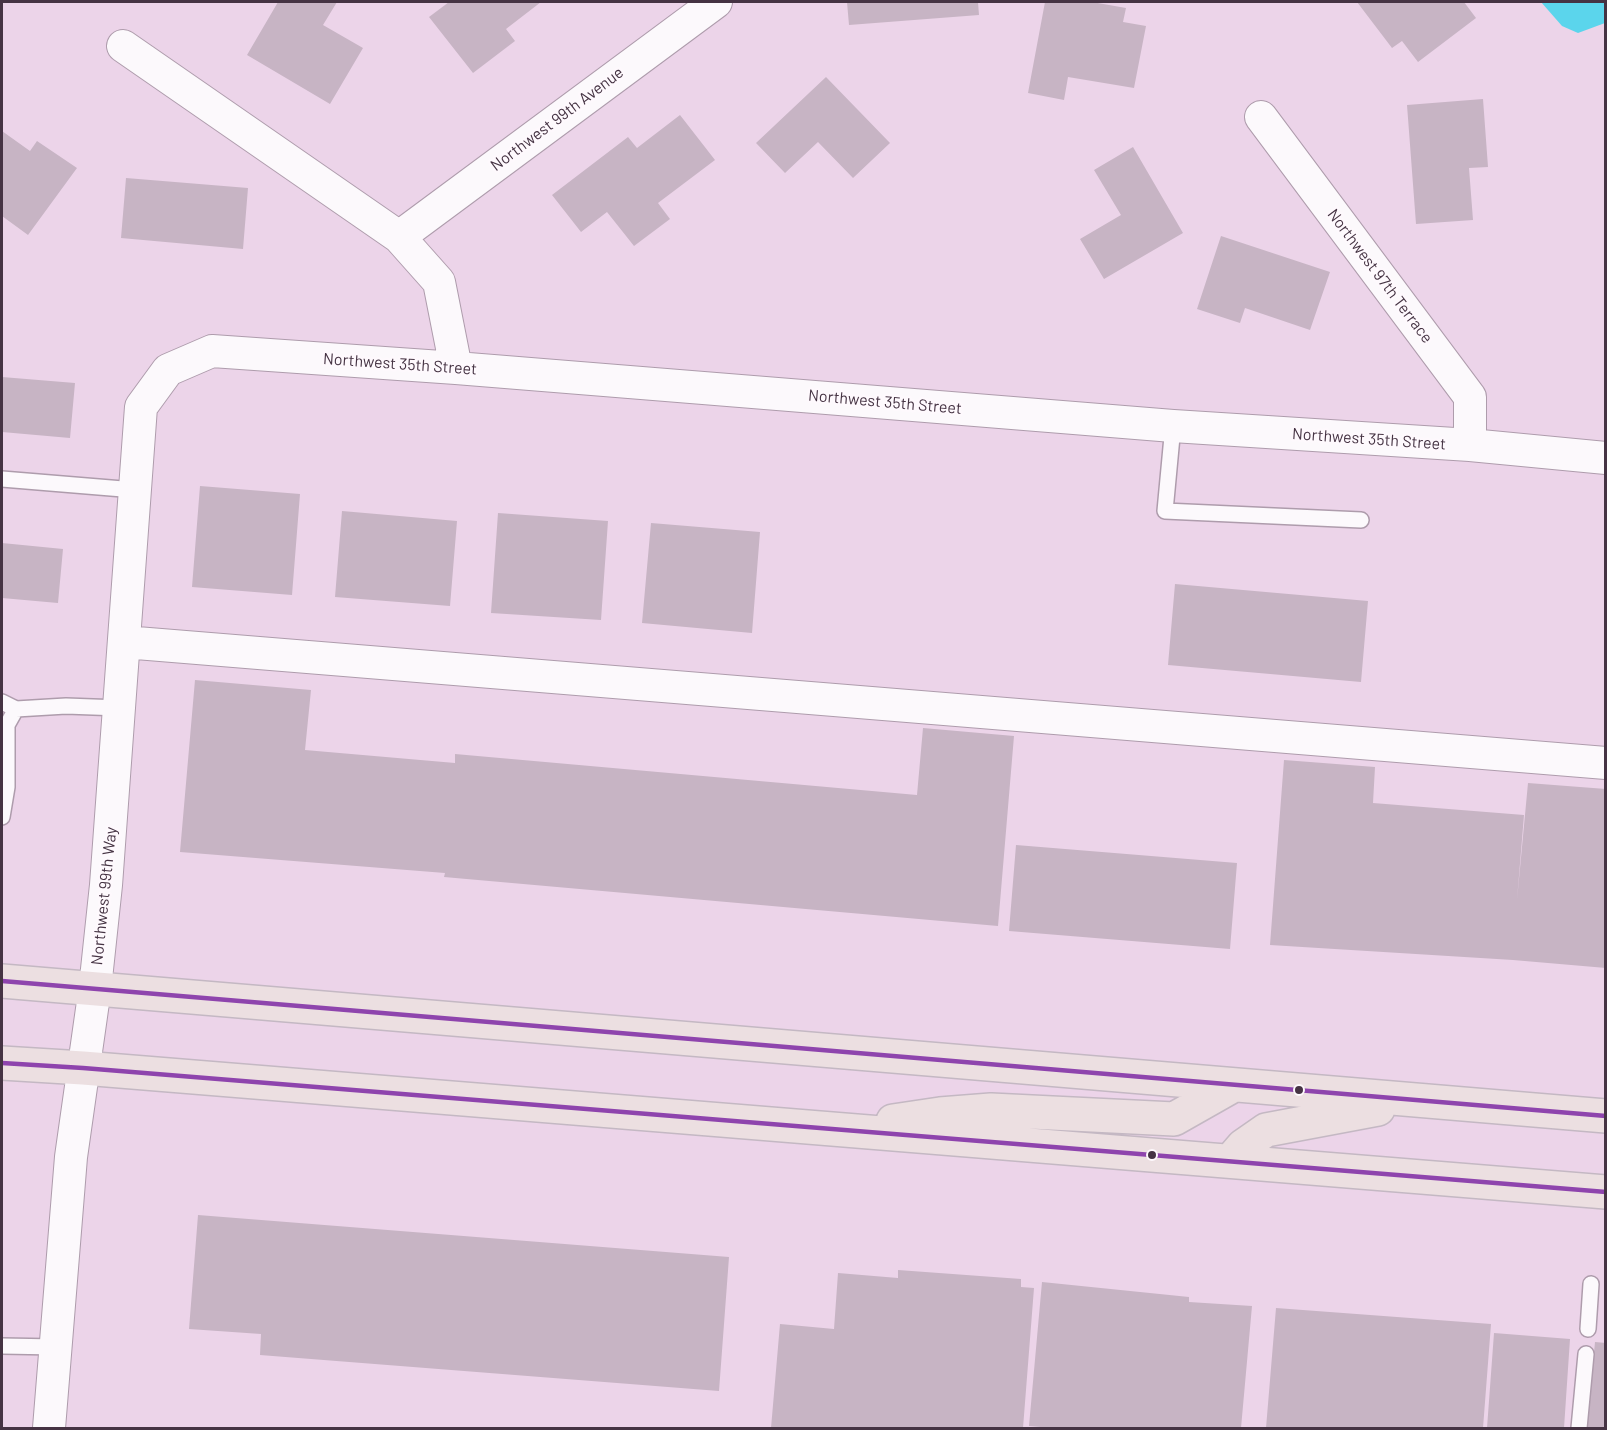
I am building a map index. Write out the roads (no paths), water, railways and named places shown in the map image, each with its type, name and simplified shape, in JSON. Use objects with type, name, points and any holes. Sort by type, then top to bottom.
[{"type":"main road","points":[[2,981],[1605,1116]]},
{"type":"main road","points":[[2,1063],[1605,1192]]},
{"type":"main road","points":[[835,1130],[940,1114],[991,1110],[1174,1119],[1234,1085]]},
{"type":"main road","points":[[1230,1161],[1243,1146],[1266,1130],[1421,1101]]},
{"type":"street","name":"Northwest 99th Avenue","points":[[399,237],[716,2]]},
{"type":"street","points":[[123,46],[399,237],[439,282],[456,368]]},
{"type":"street","name":"Northwest 97th Terrace","points":[[1261,117],[1470,398],[1470,445]]},
{"type":"street","name":"Northwest 35th Street","points":[[168,370],[212,351],[456,368],[1173,426],[1470,445],[1605,458]]},
{"type":"street","name":"Northwest 99th Way","points":[[49,1428],[71,1157],[95,988],[106,885],[141,407],[168,370]]},
{"type":"street","points":[[124,642],[1605,763]]},
{"type":"lane","points":[[1173,426],[1166,511],[1361,520]]},
{"type":"lane","points":[[2,479],[135,490]]},
{"type":"lane","points":[[2,702],[16,709],[66,706],[120,708]]},
{"type":"lane","points":[[2,817],[7,787],[7,725],[16,709]]},
{"type":"lane","points":[[1588,1329],[1591,1284]]},
{"type":"lane","points":[[2,1346],[57,1347]]},
{"type":"lane","points":[[1579,1428],[1586,1354]]},
{"type":"lane","points":[[49,1428],[54,1428]]},
{"type":"water","points":[[1541,2],[1605,2],[1605,23],[1578,33],[1562,26]]}]
